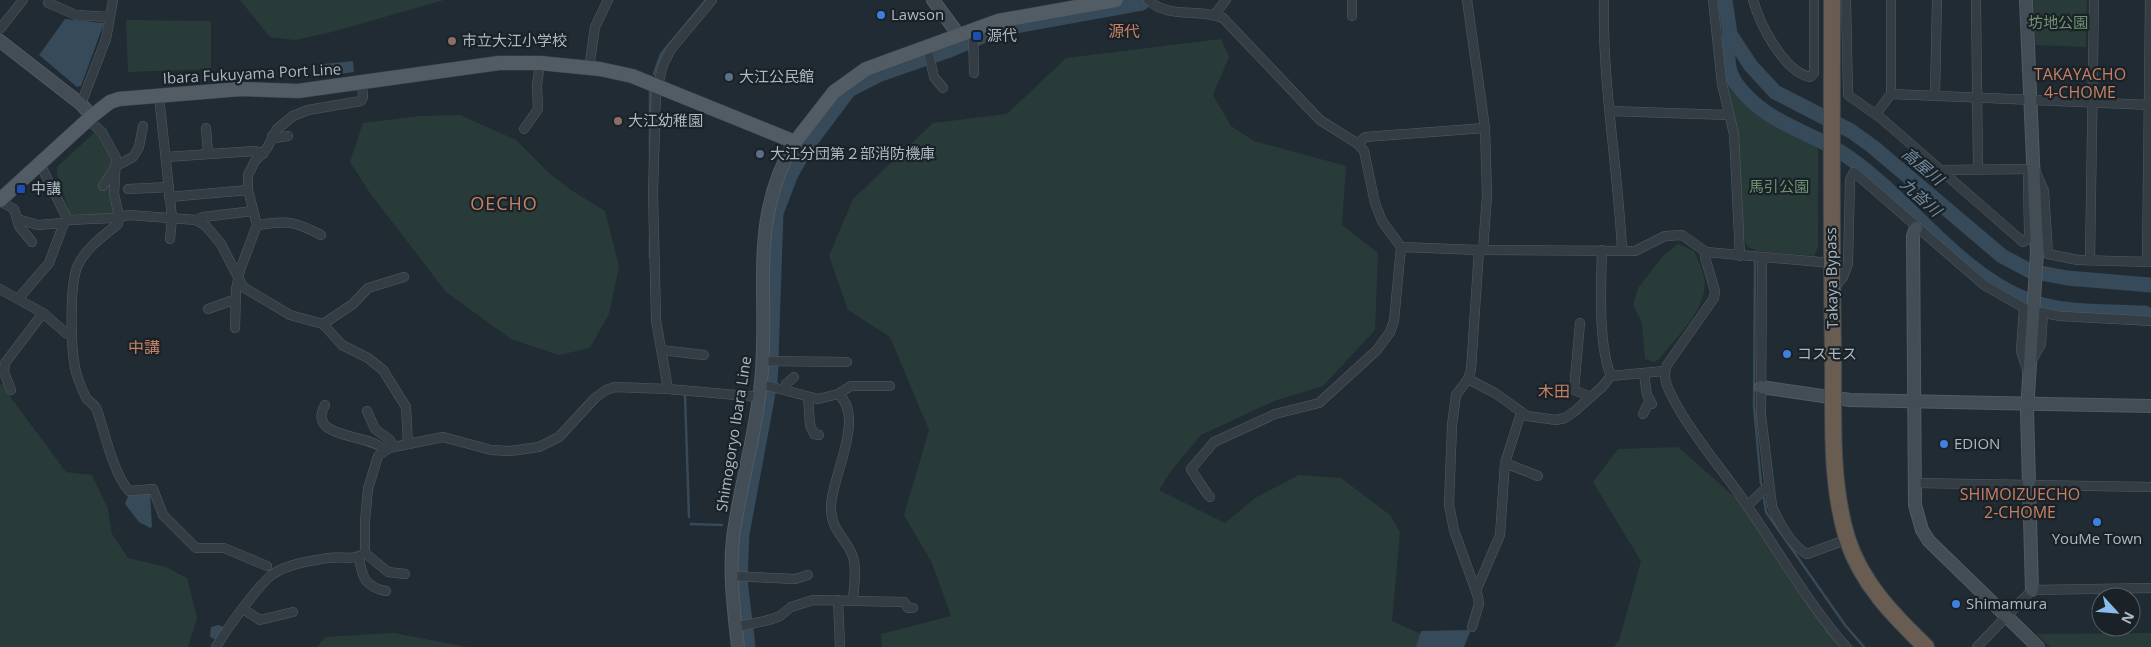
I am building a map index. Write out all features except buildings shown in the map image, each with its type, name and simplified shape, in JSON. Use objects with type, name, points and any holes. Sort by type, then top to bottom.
[{"type":"highway","name":"Takaya Bypass","points":[[1832,0],[1832,290],[1837,488],[1848,539],[1862,570],[1884,603],[1926,647]]},
{"type":"main road","points":[[795,142],[820,108],[846,82],[866,69],[929,54],[958,34],[973,36],[1006,19],[1116,0]]},
{"type":"main road","name":"Ibara Fukuyama Port Line","points":[[0,200],[90,118],[110,102],[118,99],[240,89],[286,92],[362,84],[499,63],[589,68],[632,76],[795,142]]},
{"type":"street","points":[[0,29],[23,0]]},
{"type":"street","points":[[81,104],[106,38],[112,0]]},
{"type":"street","points":[[589,68],[596,28],[608,0]]},
{"type":"street","points":[[668,389],[656,320],[653,250],[657,85],[663,65],[671,49],[712,0]]},
{"type":"street","points":[[933,0],[958,34]]},
{"type":"street","points":[[1148,0],[1160,9],[1214,15],[1230,24],[1320,120],[1358,144],[1364,151],[1375,203],[1382,220],[1402,247],[1397,307],[1394,321],[1384,342],[1319,403],[1275,414],[1212,444],[1191,469],[1200,480],[1206,495],[1210,497]]},
{"type":"street","points":[[1214,15],[1226,0]]},
{"type":"street","points":[[1352,0],[1352,16]]},
{"type":"street","points":[[1467,0],[1485,128],[1487,195],[1471,370],[1468,379],[1456,395],[1452,425],[1449,505],[1455,536],[1479,604],[1472,628]]},
{"type":"street","points":[[1604,0],[1610,111],[1619,196],[1622,250]]},
{"type":"street","points":[[1713,0],[1722,84],[1736,149],[1740,256]]},
{"type":"street","points":[[1753,0],[1757,15],[1778,51],[1798,70],[1810,77],[1814,73],[1814,0]]},
{"type":"street","points":[[1846,0],[1848,95],[1876,114],[2018,239],[2026,242],[2029,234],[2028,177],[2034,169]]},
{"type":"street","points":[[1876,114],[1891,94],[1891,0]]},
{"type":"street","points":[[1935,95],[1937,0]]},
{"type":"street","points":[[1976,0],[1978,168]]},
{"type":"street","points":[[2026,0],[2036,229],[2034,310],[2027,403],[2032,590]]},
{"type":"street","points":[[2090,260],[2094,0]]},
{"type":"street","points":[[2034,169],[2044,191],[2048,254],[2090,260],[2149,262],[2150,0]]},
{"type":"street","points":[[48,3],[76,15],[110,17]]},
{"type":"street","points":[[973,36],[974,73]]},
{"type":"street","points":[[0,41],[81,104],[112,146],[116,166],[114,194],[119,216],[118,224],[96,240],[76,269],[72,362],[87,398],[96,406],[106,443],[125,487],[133,492],[153,489],[163,515],[196,548],[224,548],[267,566]]},
{"type":"street","points":[[929,54],[934,77],[943,88]]},
{"type":"street","points":[[524,129],[538,109],[537,85],[540,64]]},
{"type":"street","points":[[235,328],[239,277],[243,260],[257,225],[248,190],[249,171],[255,161],[263,154],[272,136],[283,122],[308,110],[361,101],[363,97],[362,84]]},
{"type":"street","points":[[1891,94],[2150,105]]},
{"type":"street","points":[[159,96],[172,218],[170,239]]},
{"type":"street","points":[[1610,111],[1728,115]]},
{"type":"street","points":[[103,186],[116,166],[133,157],[139,147],[143,126]]},
{"type":"street","points":[[206,128],[208,153]]},
{"type":"street","points":[[1358,144],[1365,137],[1485,128]]},
{"type":"street","points":[[272,136],[279,138],[288,136]]},
{"type":"street","name":"Shimogoryo Ibara Line","points":[[738,647],[736,627],[737,576],[733,539],[760,390],[763,361],[763,251],[767,214],[774,184],[783,161],[795,142]]},
{"type":"street","points":[[166,157],[255,151],[263,154]]},
{"type":"street","points":[[18,299],[48,263],[66,222],[40,164]]},
{"type":"street","points":[[1940,170],[1978,168],[2034,169]]},
{"type":"street","points":[[1832,290],[1843,277],[1848,264],[1850,180],[1852,173],[1856,173],[1916,228],[1984,285],[2034,310],[2068,317],[2151,321]]},
{"type":"street","points":[[128,189],[169,187]]},
{"type":"street","points":[[169,197],[248,190]]},
{"type":"street","points":[[0,200],[14,209],[19,226],[32,242]]},
{"type":"street","points":[[196,220],[202,217],[253,211]]},
{"type":"street","points":[[17,219],[38,225],[129,215],[196,220],[206,226],[221,244],[244,287],[290,315],[323,324],[342,345],[368,358],[383,370],[406,407],[408,444]]},
{"type":"street","points":[[257,225],[282,221],[296,223],[322,235]]},
{"type":"street","points":[[1916,228],[1913,236],[1916,511],[1922,530],[1930,541],[2038,647]]},
{"type":"street","points":[[1402,247],[1481,250],[1635,251],[1665,236],[1682,235],[1706,252],[1832,263]]},
{"type":"street","points":[[1602,250],[1601,302],[1607,364],[1611,376]]},
{"type":"street","points":[[1706,252],[1715,291],[1714,298],[1664,372],[1667,385],[1677,406],[1747,506],[1816,610],[1846,647]]},
{"type":"street","points":[[1762,258],[1761,415],[1772,506],[1776,517],[1800,550],[1807,554],[1848,539]]},
{"type":"street","points":[[323,324],[353,304],[368,288],[404,277]]},
{"type":"street","points":[[0,289],[43,313],[72,336]]},
{"type":"street","points":[[208,309],[236,299]]},
{"type":"street","points":[[11,390],[4,372],[5,363],[43,313]]},
{"type":"street","points":[[1580,323],[1574,390],[1591,397]]},
{"type":"street","points":[[660,350],[704,355]]},
{"type":"street","points":[[763,361],[848,362]]},
{"type":"street","points":[[1468,379],[1495,393],[1520,413],[1527,416],[1556,420],[1565,418],[1591,397],[1611,376],[1664,372]]},
{"type":"street","points":[[1642,414],[1651,402],[1644,374]]},
{"type":"street","points":[[784,390],[786,384],[794,377]]},
{"type":"street","points":[[386,591],[366,584],[361,574],[368,489],[376,462],[384,450],[443,437],[492,450],[510,451],[539,447],[551,442],[567,431],[595,398],[606,390],[624,386],[668,389],[784,390],[818,398],[838,394],[850,386],[890,386]]},
{"type":"street","points":[[1762,387],[1834,399],[2151,406]]},
{"type":"street","points":[[838,394],[845,400],[850,418],[830,506],[835,530],[853,559],[853,599]]},
{"type":"street","points":[[808,397],[810,424],[814,434],[819,435]]},
{"type":"street","points":[[325,405],[320,414],[324,424],[350,437],[380,446],[384,450]]},
{"type":"street","points":[[367,411],[375,429],[390,440],[393,447]]},
{"type":"street","points":[[1476,591],[1500,535],[1504,463],[1520,413]]},
{"type":"street","points":[[1504,463],[1538,476]]},
{"type":"street","points":[[1916,483],[2151,487]]},
{"type":"street","points":[[1747,506],[1769,485]]},
{"type":"street","points":[[216,647],[243,609],[272,575],[283,569],[335,557],[362,555],[388,572],[405,574]]},
{"type":"street","points":[[737,576],[795,579],[808,575]]},
{"type":"street","points":[[1977,647],[2032,590],[2151,588]]},
{"type":"street","points":[[736,627],[769,620],[780,616],[791,607],[813,600],[853,599],[904,602],[908,608],[913,608]]},
{"type":"street","points":[[838,600],[840,647]]},
{"type":"street","points":[[243,609],[260,620],[293,612]]},
{"type":"green space","points":[[240,0],[444,0],[332,32],[295,40],[270,37]]},
{"type":"green space","name":"坊地公園","points":[[2034,0],[2087,0],[2086,47],[2035,45]]},
{"type":"green space","points":[[126,20],[211,21],[211,69],[128,72]]},
{"type":"green space","points":[[1221,39],[1229,57],[1213,95],[1231,126],[1254,141],[1346,166],[1342,225],[1378,253],[1375,330],[1323,386],[1274,401],[1201,435],[1171,471],[1159,490],[1225,523],[1255,498],[1299,475],[1341,478],[1390,515],[1400,532],[1392,621],[1449,647],[882,647],[881,634],[951,616],[932,563],[904,515],[929,430],[890,337],[848,310],[829,256],[853,199],[933,123],[1007,114],[1066,58]]},
{"type":"green space","name":"馬引公園","points":[[1733,82],[1760,112],[1771,120],[1818,145],[1818,247],[1814,256],[1757,251],[1748,247],[1741,234],[1727,86]]},
{"type":"green space","points":[[460,115],[516,140],[549,173],[571,190],[605,211],[619,267],[609,314],[590,348],[559,355],[511,339],[446,292],[370,193],[350,162],[363,123],[421,116]]},
{"type":"green space","points":[[96,131],[110,148],[113,161],[114,215],[70,214],[57,174],[57,167]]},
{"type":"green space","points":[[1678,244],[1694,251],[1703,273],[1705,285],[1703,296],[1692,319],[1684,330],[1660,358],[1654,362],[1645,359],[1642,323],[1633,305],[1638,288],[1663,256]]},
{"type":"green space","points":[[5,380],[11,398],[66,472],[92,475],[108,509],[112,534],[128,558],[166,567],[187,578],[197,618],[188,647],[0,647],[0,386]]},
{"type":"green space","points":[[1678,447],[1747,508],[1816,611],[1855,647],[1614,647],[1619,641],[1641,561],[1593,482],[1618,449]]},
{"type":"green space","points":[[394,633],[467,647],[317,647],[325,637]]},
{"type":"green space","points":[[2141,633],[2151,633],[2151,647],[2050,647],[2036,634],[2091,634],[2091,637],[2141,637]]},
{"type":"water","points":[[65,19],[104,23],[81,86],[77,87],[39,55]]},
{"type":"water","points":[[353,61],[354,72],[325,76],[323,64]]},
{"type":"water","points":[[150,491],[152,527],[150,528],[139,522],[125,504],[128,496]]},
{"type":"water","points":[[218,625],[224,627],[217,640],[210,637],[211,627]]},
{"type":"water","points":[[1469,630],[1470,632],[1464,647],[1416,647],[1421,631]]},
{"type":"waterway","points":[[654,74],[661,54],[706,0]]},
{"type":"waterway","name":"高屋川","points":[[1725,0],[1730,34],[1751,66],[1775,92],[1851,131],[1872,146],[2002,256],[2030,271],[2067,278],[2151,285]]},
{"type":"waterway","points":[[771,358],[776,213],[791,174],[807,146],[849,90],[878,75],[947,51],[999,29],[1142,3]]},
{"type":"waterway","name":"九沓川","points":[[1730,34],[1728,59],[1730,71],[1735,82],[1747,97],[1775,118],[1836,149],[1851,159],[1893,194],[1956,254],[1978,272],[2001,287],[2039,304],[2084,311],[2145,313]]},
{"type":"waterway","name":"九沓川","points":[[1728,66],[1730,85]]},
{"type":"waterway","points":[[650,91],[650,162]]},
{"type":"waterway","points":[[650,237],[650,257]]},
{"type":"waterway","points":[[1755,262],[1754,406],[1761,484]]},
{"type":"waterway","points":[[770,381],[771,364]]},
{"type":"waterway","points":[[745,622],[740,580],[742,534],[769,388]]},
{"type":"waterway","points":[[685,395],[689,517]]},
{"type":"waterway","points":[[1764,498],[1766,512],[1845,625],[1864,647]]},
{"type":"waterway","points":[[691,524],[722,525]]},
{"type":"waterway","points":[[746,629],[748,647]]},
{"type":"place","name":"Lawson","points":[[881,15]]},
{"type":"place","name":"源代","points":[[977,36]]},
{"type":"place","name":"市立大江小学校","points":[[452,41]]},
{"type":"place","name":"大江公民館","points":[[729,77]]},
{"type":"place","name":"大江幼稚園","points":[[618,121]]},
{"type":"place","name":"大江分団第２部消防機庫","points":[[760,154]]},
{"type":"place","name":"中講","points":[[21,189]]},
{"type":"place","name":"コスモス","points":[[1787,354]]},
{"type":"place","name":"EDION","points":[[1944,444]]},
{"type":"place","name":"YouMe Town","points":[[2097,522]]},
{"type":"place","name":"Shimamura","points":[[1956,604]]},
{"type":"district","name":"源代","points":[[1124,31]]},
{"type":"district","name":"TAKAYACHO 4-CHOME","points":[[2080,83]]},
{"type":"district","name":"OECHO","points":[[504,204]]},
{"type":"district","name":"中講","points":[[144,347]]},
{"type":"district","name":"木田","points":[[1554,391]]},
{"type":"district","name":"SHIMOIZUECHO 2-CHOME","points":[[2020,503]]}]
